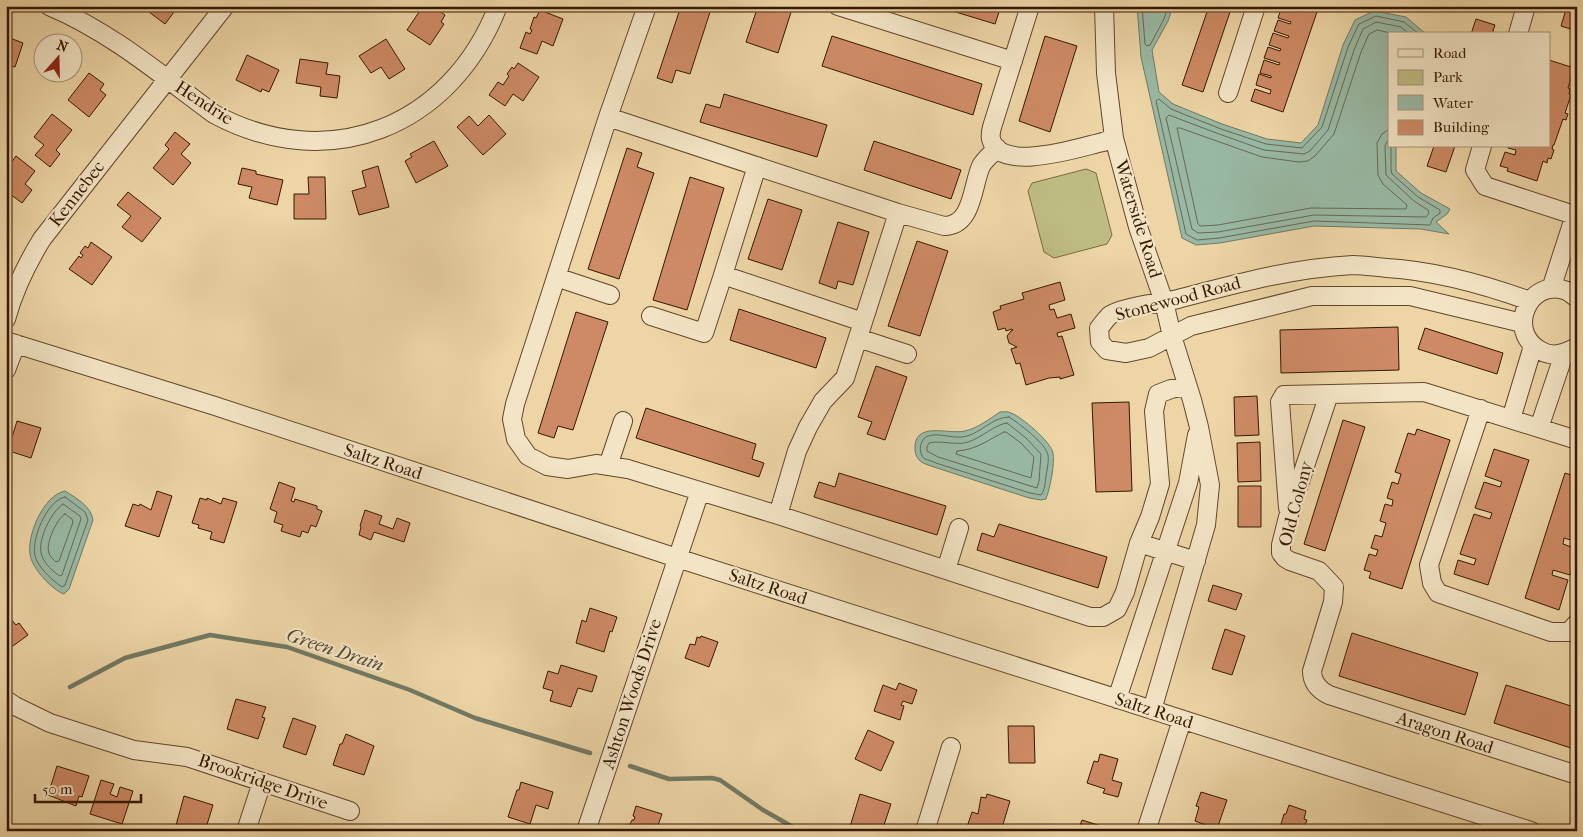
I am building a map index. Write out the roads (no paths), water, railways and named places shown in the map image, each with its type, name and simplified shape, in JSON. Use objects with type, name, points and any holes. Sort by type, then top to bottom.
[{"type":"street","name":"Hendrie","points":[[49,6],[91,25],[129,50],[214,114],[251,131],[298,141],[350,138],[395,124],[409,116],[431,101],[453,81],[472,58],[484,38],[498,6]]},
{"type":"street","name":"Kennebec","points":[[6,320],[20,278],[42,239],[225,6]]},
{"type":"street","points":[[646,6],[515,404],[512,419],[516,439],[528,456],[547,466],[568,469],[596,464],[628,469],[1090,617],[1103,617],[1117,609],[1125,592],[1139,543],[1150,517],[1160,484],[1154,410],[1158,394],[1187,386]]},
{"type":"street","points":[[838,6],[1013,61]]},
{"type":"street","points":[[1030,6],[992,127],[991,139],[997,148],[1010,155],[1029,157],[1103,142],[1114,138]]},
{"type":"street","name":"Waterside Road","points":[[1104,6],[1106,73],[1114,138],[1138,227],[1164,302],[1199,428],[1210,485],[1206,525],[1152,710]]},
{"type":"street","points":[[1228,93],[1256,6]]},
{"type":"street","points":[[1519,32],[1526,6]]},
{"type":"street","points":[[608,117],[937,226],[948,226],[957,223],[965,215],[969,208],[982,165],[997,148]]},
{"type":"street","points":[[1481,148],[1475,170],[1485,186],[1576,216],[1551,289]]},
{"type":"street","points":[[651,316],[704,333],[757,166]]},
{"type":"street","points":[[778,516],[797,451],[808,426],[823,401],[845,378],[898,213]]},
{"type":"street","name":"Stonewood Road","points":[[1522,323],[1410,296],[1312,296],[1191,326],[1150,348],[1126,353],[1108,350],[1100,342],[1099,328],[1110,315],[1135,306],[1164,302],[1252,280],[1312,269],[1355,265],[1415,270],[1458,278],[1530,301]]},
{"type":"street","points":[[723,275],[860,330],[907,354]]},
{"type":"street","points":[[556,277],[610,295]]},
{"type":"street","points":[[1570,350],[1547,354],[1533,346],[1525,336],[1522,323],[1524,311],[1530,301],[1540,293],[1551,289],[1567,291],[1577,298]]},
{"type":"street","points":[[6,370],[11,343]]},
{"type":"street","name":"Saltz Road","points":[[11,343],[215,406],[677,558],[1531,831]]},
{"type":"street","points":[[1511,419],[1533,346]]},
{"type":"street","points":[[1539,428],[1570,350]]},
{"type":"street","points":[[1288,518],[1280,402],[1284,395],[1424,392],[1577,440]]},
{"type":"street","name":"Old Colony","points":[[1316,686],[1313,681],[1312,671],[1333,602],[1334,587],[1319,571],[1285,558],[1281,553],[1281,545],[1288,518],[1329,394]]},
{"type":"street","points":[[1481,410],[1429,565],[1432,583],[1438,593],[1551,632],[1569,632],[1577,622]]},
{"type":"street","points":[[608,466],[623,421]]},
{"type":"street","name":"Waterside Road","points":[[1118,699],[1188,483],[1199,428]]},
{"type":"street","name":"Ashton Woods Drive","points":[[586,831],[700,491]]},
{"type":"street","points":[[946,570],[959,528]]},
{"type":"street","points":[[1139,543],[1196,562]]},
{"type":"street","name":"Aragon Road","points":[[1316,686],[1329,695],[1577,775]]},
{"type":"street","name":"Brookridge Drive","points":[[6,700],[50,723],[134,750],[187,757],[350,811]]},
{"type":"street","points":[[1146,831],[1182,720]]},
{"type":"street","points":[[924,831],[951,747]]},
{"type":"street","points":[[246,831],[262,782]]},
{"type":"water","points":[[1137,6],[1173,6],[1168,21],[1152,50],[1159,92],[1173,104],[1222,124],[1267,139],[1301,143],[1318,125],[1343,45],[1355,20],[1374,11],[1406,17],[1424,32],[1388,32],[1388,148],[1396,148],[1396,171],[1421,193],[1450,209],[1447,214],[1436,222],[1449,234],[1421,229],[1314,226],[1220,243],[1196,245],[1182,238],[1141,57]]},
{"type":"water","points":[[1000,412],[1010,412],[1022,419],[1051,448],[1053,453],[1053,469],[1046,499],[1029,498],[927,465],[917,457],[915,450],[916,441],[920,435],[933,431],[958,432],[970,430]]},
{"type":"water","points":[[65,491],[86,507],[93,520],[69,589],[64,594],[54,588],[38,571],[31,559],[30,546],[34,526],[44,507],[57,494]]},
{"type":"waterway","name":"Green Drain","points":[[70,687],[125,658],[210,635],[287,647],[410,690],[475,718],[590,753]]},
{"type":"waterway","name":"Green Drain","points":[[630,766],[669,779],[712,778],[720,780],[763,810],[800,831]]}]
